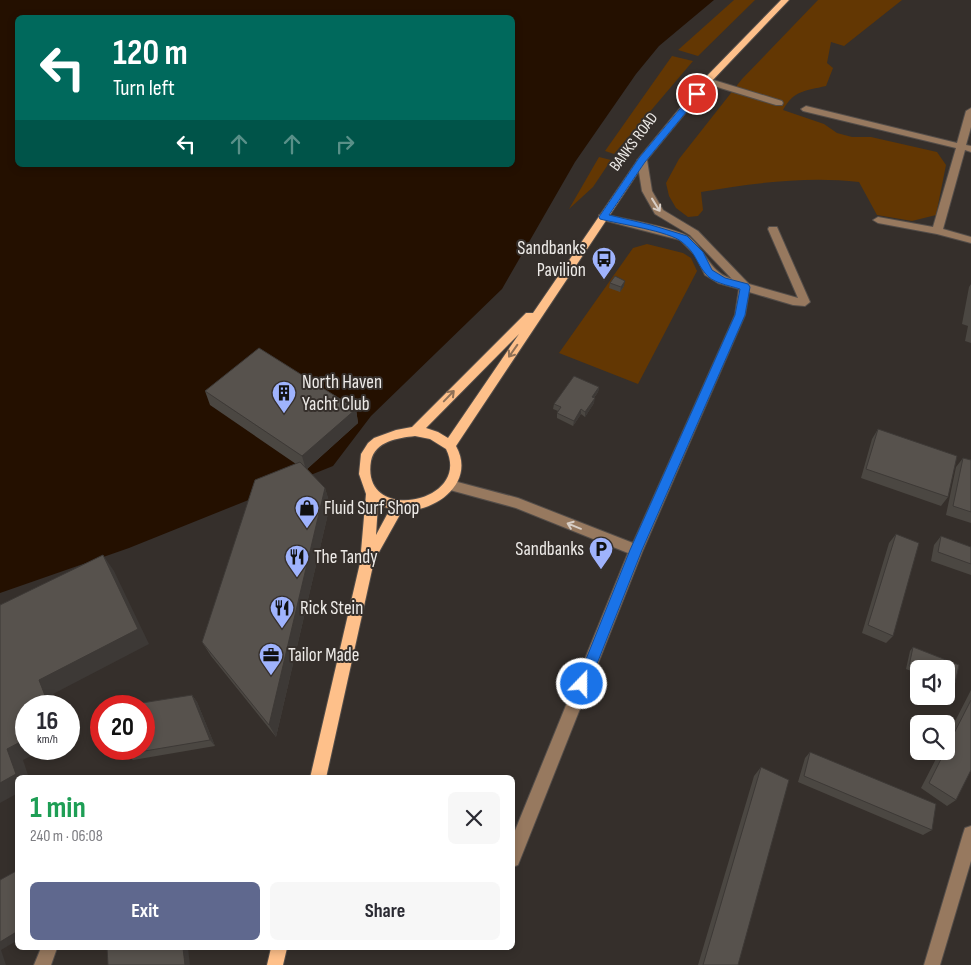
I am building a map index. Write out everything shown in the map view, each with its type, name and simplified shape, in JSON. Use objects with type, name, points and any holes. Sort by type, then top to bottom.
[{"type":"main road","name":"BANKS ROAD","points":[[450,445],[642,160],[707,81],[784,0]]},
{"type":"main road","name":"BANKS ROAD","points":[[415,431],[550,297]]},
{"type":"main road","points":[[415,431],[434,435],[450,445],[456,470],[450,485],[437,497],[418,504],[399,505],[383,501],[372,494],[366,482],[363,464],[368,451],[378,441],[395,433],[415,431]]},
{"type":"main road","points":[[319,775],[366,563],[372,494]]},
{"type":"main road","points":[[366,563],[399,505]]},
{"type":"main road","points":[[275,965],[279,950]]},
{"type":"street","points":[[707,81],[780,103]]},
{"type":"street","points":[[806,109],[966,148]]},
{"type":"street","points":[[937,231],[966,148],[971,111]]},
{"type":"street","points":[[642,160],[647,191],[659,212],[694,233],[745,287]]},
{"type":"street","points":[[603,217],[684,238],[700,254],[709,272],[722,280],[793,301],[805,302],[773,229]]},
{"type":"street","points":[[878,220],[937,231],[971,240]]},
{"type":"street","points":[[515,852],[636,550],[740,315],[745,287]]},
{"type":"street","points":[[450,485],[518,503],[636,550]]},
{"type":"street","points":[[932,965],[971,834]]},
{"type":"street","points":[[42,965],[48,950]]},
{"type":"shaded area","points":[[0,0],[714,0],[659,46],[636,74],[575,162],[502,289],[371,416],[333,466],[129,548],[0,593]]},
{"type":"shaded area","points":[[734,0],[755,0],[698,56],[678,50]]},
{"type":"shaded area","points":[[818,0],[902,0],[844,46],[831,42],[827,63],[833,68],[826,86],[801,92],[787,103],[783,110],[824,124],[837,133],[852,137],[871,137],[937,152],[946,165],[936,215],[912,221],[877,215],[859,182],[800,180],[760,183],[701,192],[703,210],[698,216],[688,217],[676,208],[669,196],[666,183],[679,159],[742,79]]},
{"type":"shaded area","points":[[672,56],[693,61],[614,154],[605,151]]},
{"type":"shaded area","points":[[599,157],[611,160],[593,187],[569,209]]},
{"type":"shaded area","points":[[647,244],[683,253],[691,258],[697,271],[638,384],[559,353],[633,248]]},
{"type":"building","points":[[615,276],[625,281],[621,287],[610,283]]},
{"type":"building","name":"North Haven Yacht Club","points":[[259,348],[356,409],[302,456],[205,391]]},
{"type":"building","points":[[574,376],[599,387],[592,397],[595,398],[585,412],[581,409],[574,421],[557,413],[561,407],[554,404]]},
{"type":"building","points":[[878,429],[957,456],[948,497],[866,469]]},
{"type":"building","points":[[963,458],[971,460],[971,512],[953,506]]},
{"type":"building","points":[[300,462],[325,488],[269,725],[202,642],[255,480]]},
{"type":"building","points":[[896,534],[919,543],[893,636],[868,625]]},
{"type":"building","points":[[941,536],[971,547],[971,564],[938,552]]},
{"type":"building","points":[[103,555],[138,629],[39,680],[45,695],[15,695],[15,745],[7,749],[16,774],[0,783],[0,605]]},
{"type":"building","points":[[913,647],[946,660],[910,660]]},
{"type":"building","points":[[955,663],[959,665],[955,683]]},
{"type":"building","points":[[192,695],[210,740],[155,749],[155,701]]},
{"type":"building","points":[[971,700],[971,770],[956,800],[929,783],[940,760],[955,760],[955,731]]},
{"type":"building","points":[[810,752],[936,804],[932,830],[804,776]]},
{"type":"building","points":[[761,767],[789,780],[738,965],[703,965]]},
{"type":"building","points":[[15,872],[15,933],[0,942],[0,880]]},
{"type":"building","points":[[107,950],[183,950],[185,965],[108,965]]},
{"type":"place","name":"Sandbanks Pavilion","points":[[604,280]]},
{"type":"place","name":"North Haven Yacht Club","points":[[284,414]]},
{"type":"place","name":"Fluid Surf Shop","points":[[307,529]]},
{"type":"place","name":"Sandbanks","points":[[601,570]]},
{"type":"place","name":"The Tandy","points":[[297,578]]},
{"type":"place","name":"Rick Stein","points":[[282,629]]},
{"type":"place","name":"Tailor Made","points":[[271,676]]},
{"type":"route","points":[[582,684],[636,550],[740,315],[745,287],[722,280],[709,272],[700,254],[684,238],[603,217],[642,160],[697,94]]}]
